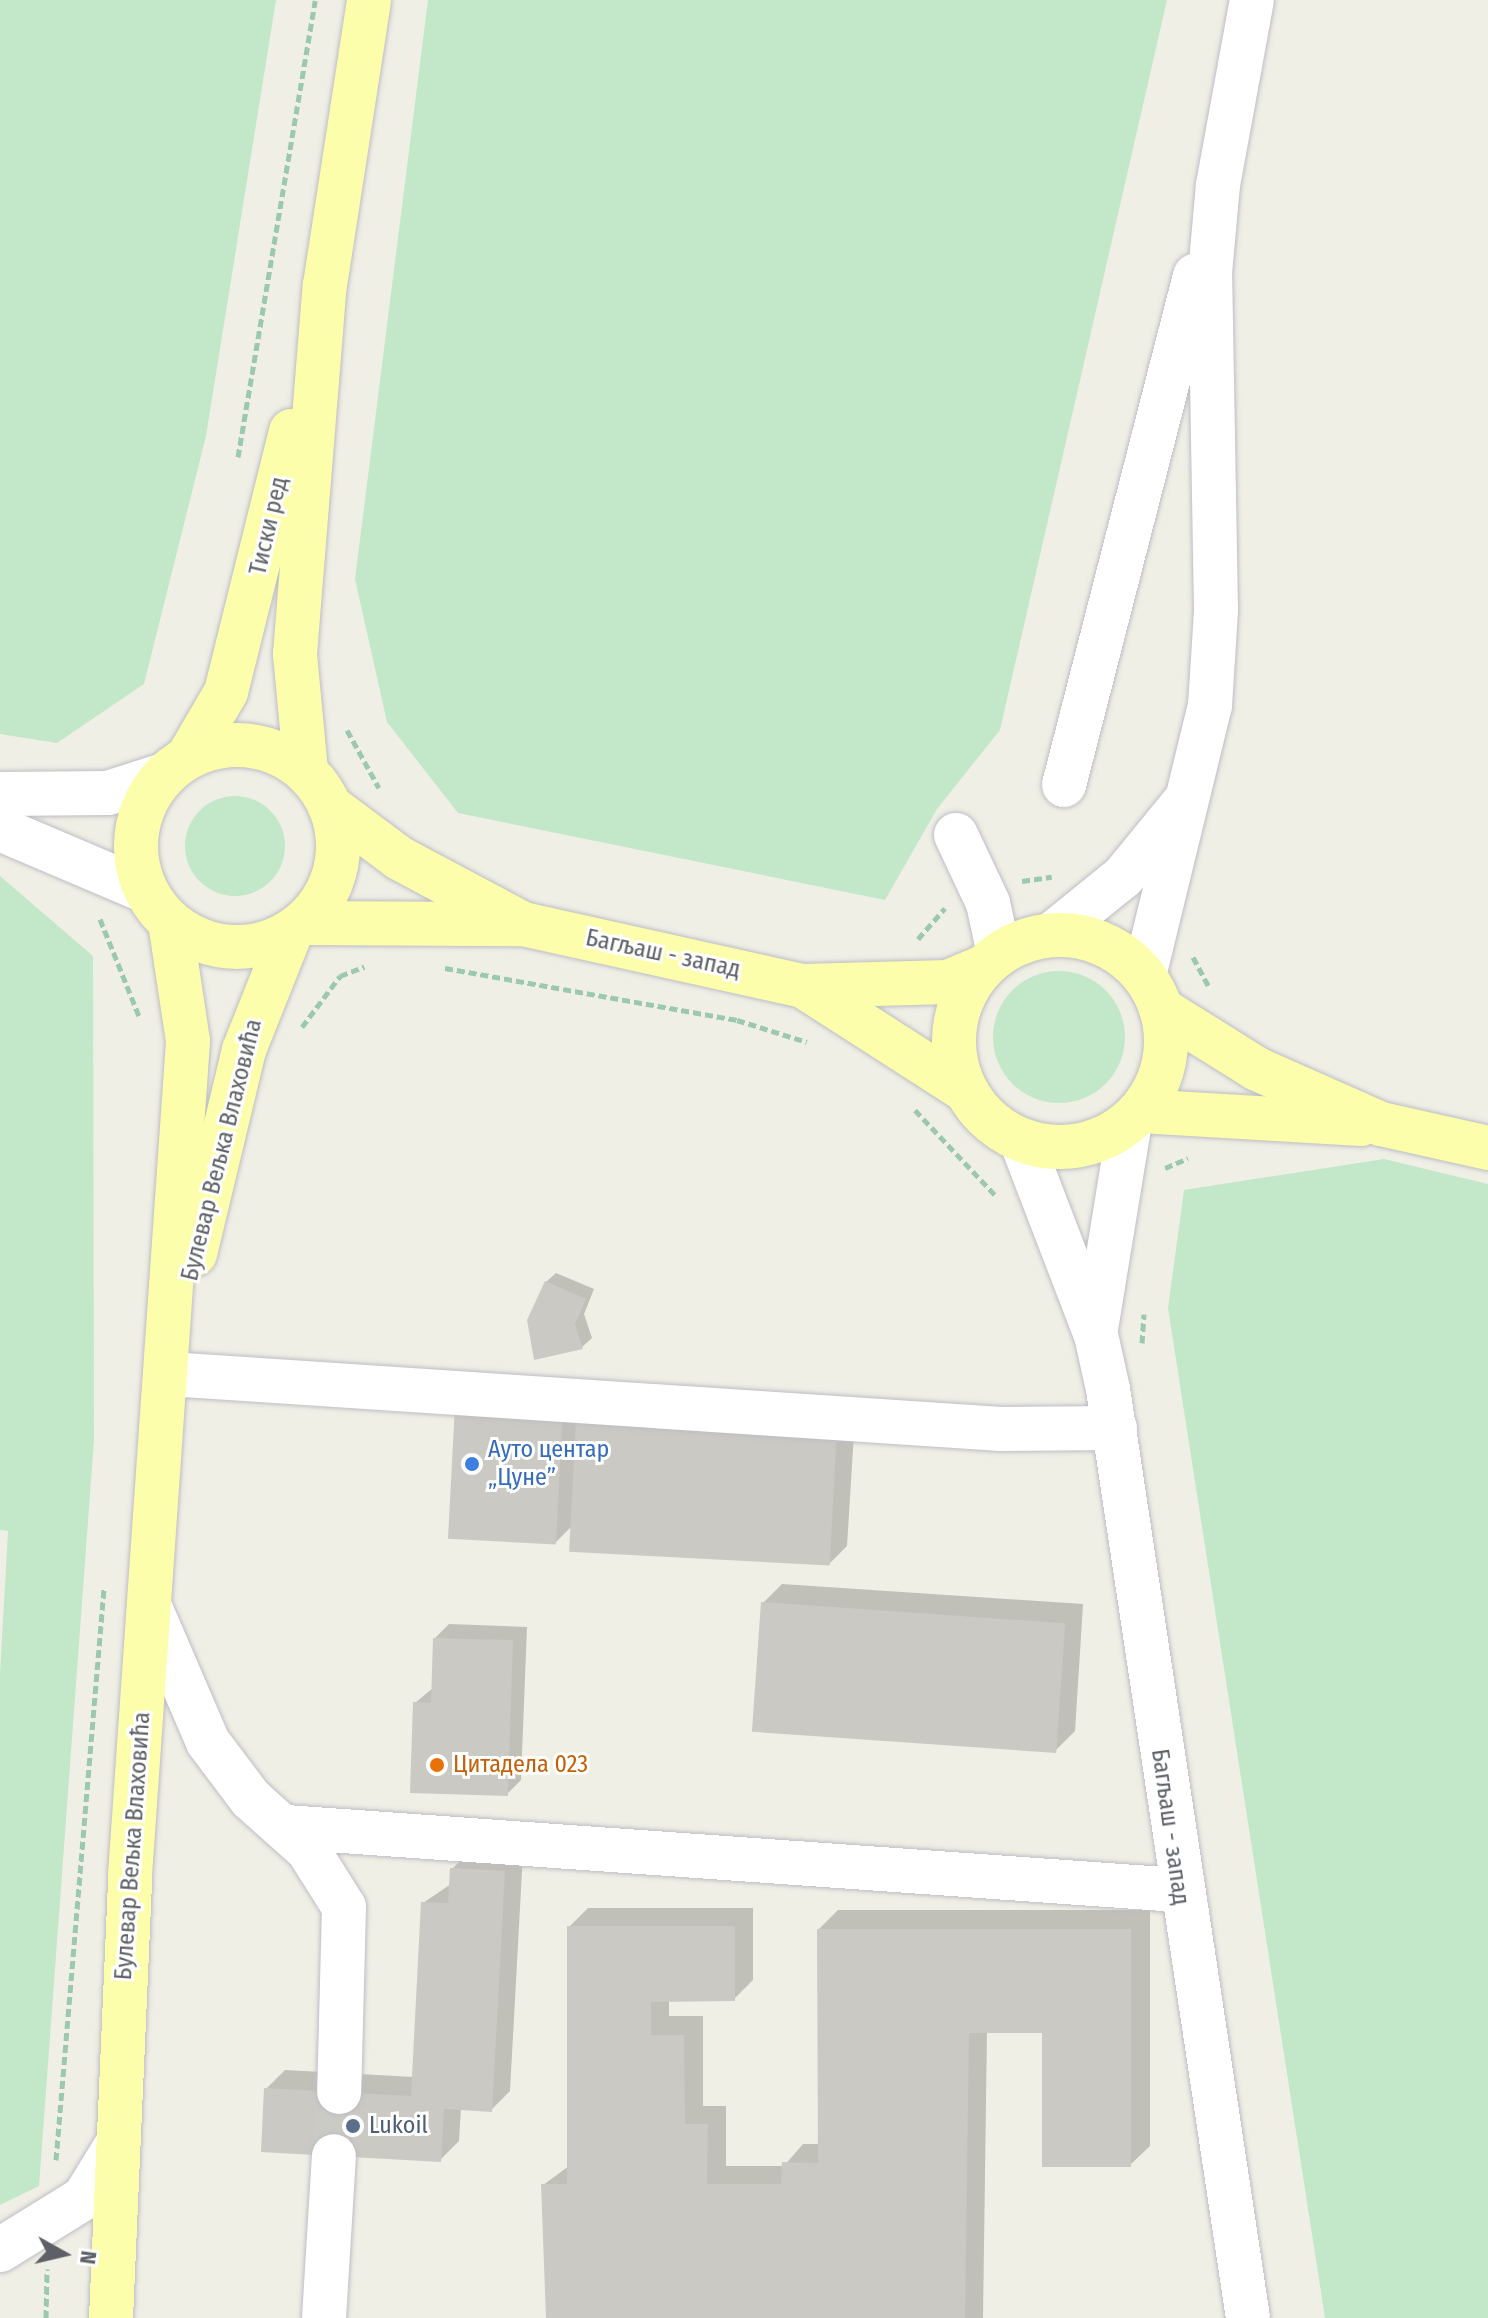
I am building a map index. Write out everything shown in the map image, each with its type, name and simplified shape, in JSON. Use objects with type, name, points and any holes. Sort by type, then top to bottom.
[{"type":"main road","name":"Тиски ред","points":[[306,771],[295,654],[325,285],[369,0]]},
{"type":"main road","name":"Тиски ред","points":[[176,766],[210,727],[236,661],[325,285]]},
{"type":"main road","points":[[250,745],[306,771],[332,808],[338,833],[332,882],[297,928],[229,947],[158,907],[136,843],[145,806],[176,766],[250,745]]},
{"type":"main road","name":"Багљаш - запад","points":[[332,808],[399,858],[523,924]]},
{"type":"main road","name":"Булевар Вељка Влаховића","points":[[111,2318],[116,2146],[149,1605],[169,1374],[188,1041],[158,907]]},
{"type":"main road","name":"Багљаш - запад","points":[[297,928],[523,924],[803,986],[948,982],[1016,948]]},
{"type":"main road","name":"Булевар Вељка Влаховића","points":[[169,1374],[232,1092],[297,928]]},
{"type":"main road","points":[[1381,1124],[1257,1069],[1152,992],[1112,948],[1016,948],[963,998],[953,1035],[965,1090],[994,1125],[1021,1140],[1069,1148],[1135,1116],[1381,1124],[1488,1148]]},
{"type":"main road","name":"Багљаш - запад","points":[[803,986],[965,1090]]},
{"type":"main road","points":[[1135,1116],[1163,1063],[1152,992]]},
{"type":"street","points":[[1064,785],[1218,185],[1252,0]]},
{"type":"street","points":[[1152,992],[1210,706],[1216,610],[1210,289],[1218,185]]},
{"type":"street","points":[[0,794],[108,793],[176,766]]},
{"type":"street","points":[[956,835],[967,904],[1016,948],[1123,877],[1192,793]]},
{"type":"street","points":[[0,829],[158,907]]},
{"type":"street","name":"Багљаш - запад","points":[[1096,1335],[1135,1116]]},
{"type":"street","name":"Багљаш - запад","points":[[1021,1140],[1096,1335],[1115,1428],[1178,1890],[1248,2318]]},
{"type":"street","points":[[169,1374],[1001,1429],[1115,1428]]},
{"type":"street","points":[[149,1605],[208,1742],[251,1799],[286,1827],[344,1907],[339,2092]]},
{"type":"street","points":[[286,1827],[1178,1890]]},
{"type":"street","points":[[0,2250],[84,2198],[116,2146]]},
{"type":"street","points":[[324,2318],[334,2156]]},
{"type":"street","points":[[51,2218],[84,2222],[99,2236],[112,2271]]},
{"type":"path","points":[[236,468],[315,0]]},
{"type":"path","points":[[345,726],[386,797]]},
{"type":"path","points":[[904,947],[967,904]]},
{"type":"path","points":[[92,913],[104,922],[143,1032]]},
{"type":"path","points":[[1190,946],[1218,996]]},
{"type":"path","points":[[297,1036],[340,976],[374,963]]},
{"type":"path","points":[[440,967],[737,1020],[822,1048]]},
{"type":"path","points":[[905,1100],[1005,1206]]},
{"type":"path","points":[[46,2318],[51,2218],[106,1572]]},
{"type":"green space","points":[[0,0],[276,0],[206,436],[144,684],[57,743],[0,734]]},
{"type":"green space","points":[[428,0],[1167,0],[1000,730],[937,809],[885,900],[458,813],[387,722],[355,579]]},
{"type":"green space","points":[[235,796],[254,800],[271,810],[281,827],[285,846],[281,865],[271,882],[254,892],[235,896],[216,892],[199,882],[189,865],[185,846],[189,827],[199,810],[216,800]]},
{"type":"green space","points":[[0,876],[93,956],[94,1440],[39,2186],[0,2205],[0,1674],[8,1531],[0,1530]]},
{"type":"green space","points":[[1059,971],[1084,976],[1106,990],[1120,1012],[1125,1037],[1120,1062],[1106,1084],[1084,1098],[1059,1103],[1034,1098],[1012,1084],[998,1062],[993,1037],[998,1012],[1012,990],[1034,976]]},
{"type":"green space","points":[[1384,1159],[1488,1184],[1488,2318],[1325,2318],[1168,1308],[1184,1190]]},
{"type":"building","points":[[545,1281],[586,1299],[575,1324],[583,1349],[534,1360],[527,1320]]},
{"type":"building","points":[[455,1405],[563,1411],[556,1544],[448,1539]]},
{"type":"building","points":[[576,1420],[837,1434],[830,1565],[569,1552]]},
{"type":"building","points":[[761,1602],[1065,1623],[1056,1753],[752,1732]]},
{"type":"building","points":[[433,1638],[513,1640],[508,1796],[410,1793],[413,1702],[431,1703]]},
{"type":"building","points":[[450,1868],[505,1871],[492,2112],[444,2109],[441,2162],[261,2152],[264,2088],[411,2096],[421,1902],[448,1903]]},
{"type":"building","points":[[567,1926],[735,1926],[735,2001],[651,2002],[651,2035],[684,2035],[685,2124],[708,2124],[707,2184],[781,2184],[782,2162],[818,2163],[817,1929],[1131,1929],[1131,2167],[1042,2167],[1042,2033],[969,2033],[965,2318],[546,2318],[541,2184],[567,2184]]},
{"type":"tunnel","points":[[334,2156],[339,2092]]},
{"type":"place","name":"Ауто центар „Цуне”","points":[[472,1464]]},
{"type":"place","name":"Цитадела 023","points":[[437,1765]]},
{"type":"place","name":"Lukoil","points":[[353,2126]]}]
